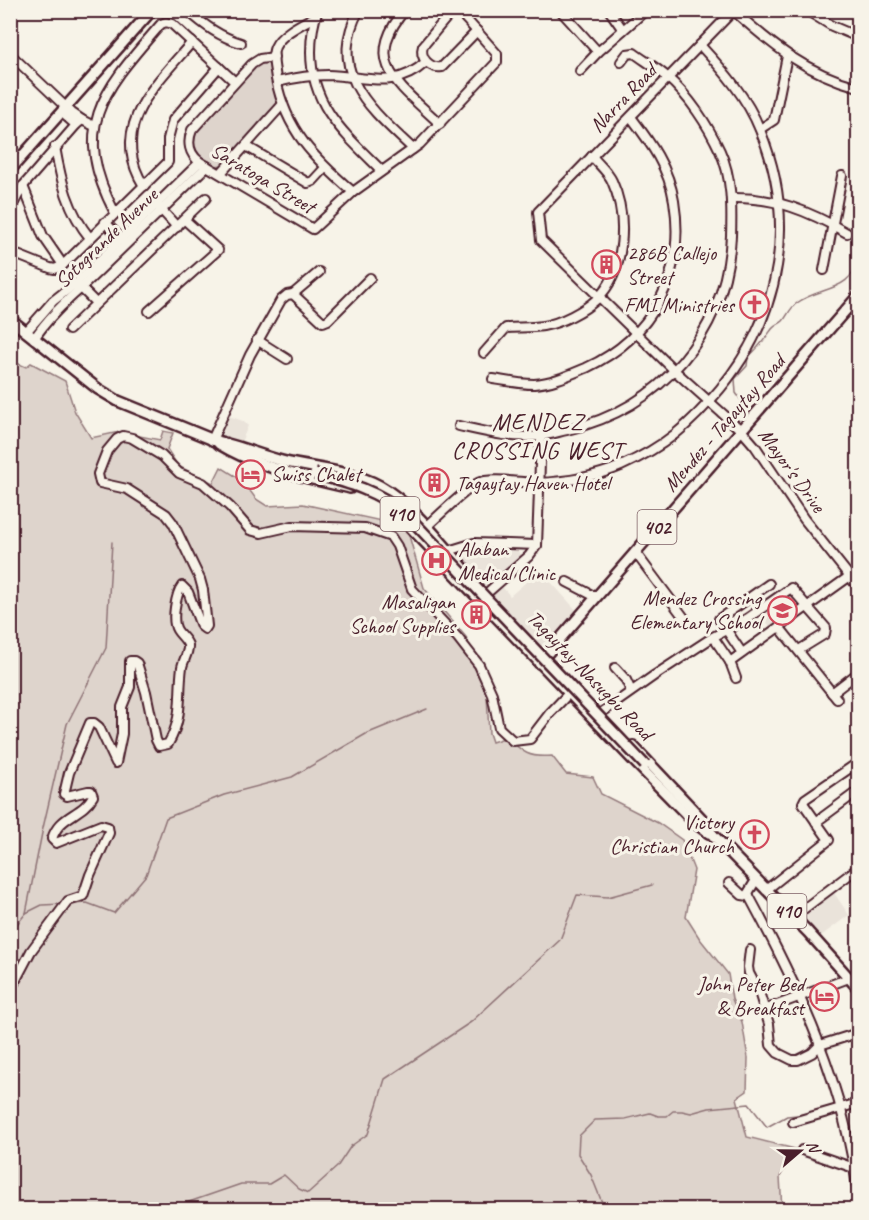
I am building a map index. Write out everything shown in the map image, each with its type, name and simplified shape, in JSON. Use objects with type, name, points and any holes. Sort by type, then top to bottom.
[{"type":"main road","points":[[10,170],[152,10]]},
{"type":"main road","name":"Mendez - Tagaytay Road","points":[[542,659],[858,296]]},
{"type":"main road","name":"Tagaytay-Nasugbu Road","points":[[10,319],[98,389],[118,402],[286,467],[365,488],[391,502],[406,514],[793,917],[858,988]]},
{"type":"main road","name":"Tagaytay-Nasugbu Road","points":[[212,440],[283,461],[366,480],[396,497],[487,593],[542,659]]},
{"type":"main road","name":"Tagaytay-Nasugbu Road","points":[[212,440],[255,462],[288,474],[359,490],[388,505],[572,690],[694,822],[716,838]]},
{"type":"main road","name":"Tagaytay-Nasugbu Road","points":[[572,690],[601,713],[702,819],[716,838]]},
{"type":"street","points":[[188,10],[206,26],[229,40],[242,43]]},
{"type":"street","points":[[359,10],[349,37],[348,57],[351,77],[366,103],[413,149]]},
{"type":"street","points":[[405,10],[393,25],[386,43],[389,69],[394,80],[440,124]]},
{"type":"street","points":[[453,10],[423,46],[422,53],[426,62],[437,68],[442,67],[477,31],[458,10]]},
{"type":"street","points":[[466,18],[474,10]]},
{"type":"street","points":[[561,10],[598,52]]},
{"type":"street","points":[[609,10],[623,30]]},
{"type":"street","points":[[580,71],[646,10]]},
{"type":"street","points":[[806,10],[832,26],[858,37]]},
{"type":"street","points":[[734,11],[787,56],[830,78],[858,87]]},
{"type":"street","name":"Narra Road","points":[[538,212],[734,11]]},
{"type":"street","points":[[317,13],[278,42],[275,47],[277,82],[283,104],[298,135],[325,168],[352,192]]},
{"type":"street","points":[[317,13],[311,46],[312,75],[328,113],[343,133],[382,171]]},
{"type":"street","points":[[116,213],[103,190],[96,164],[94,126],[114,80],[160,24],[169,22],[235,82]]},
{"type":"street","name":"Saratoga Street","points":[[274,57],[255,61],[235,82],[192,130],[190,148],[204,164],[309,228],[316,226],[352,192],[413,149],[440,124],[497,62],[497,54],[477,31]]},
{"type":"street","points":[[144,186],[137,175],[131,151],[133,123],[150,91],[192,42]]},
{"type":"street","points":[[426,527],[481,482],[539,483],[594,475],[632,461],[676,435],[710,400],[742,358],[766,312],[777,273],[780,249],[778,201],[768,151],[760,129],[731,81],[700,45]]},
{"type":"street","points":[[459,426],[498,435],[541,436],[595,423],[639,398],[675,371],[707,325],[719,297],[729,262],[731,198],[721,152],[693,107],[668,78],[634,53],[627,54],[621,62]]},
{"type":"street","points":[[10,54],[63,109],[79,122],[94,126]]},
{"type":"street","points":[[760,129],[774,120],[787,56]]},
{"type":"street","points":[[277,82],[312,75],[378,81],[394,80],[408,75],[426,62]]},
{"type":"street","points":[[10,252],[50,268],[55,269],[63,264],[172,160],[168,139],[173,120],[219,67]]},
{"type":"street","points":[[221,173],[283,104]]},
{"type":"street","points":[[493,379],[533,384],[549,382],[594,364],[638,333],[661,300],[670,279],[676,222],[674,200],[663,164],[631,117]]},
{"type":"street","points":[[10,210],[23,186],[79,122]]},
{"type":"street","points":[[246,146],[308,183],[313,181],[325,168]]},
{"type":"street","points":[[55,147],[60,178],[67,199],[76,219],[90,238]]},
{"type":"street","points":[[484,353],[506,328],[544,326],[571,316],[599,297],[608,285],[620,255],[623,225],[611,179],[592,156]]},
{"type":"street","name":"Sotogrande Avenue","points":[[26,332],[79,285],[204,164]]},
{"type":"street","points":[[824,270],[842,176]]},
{"type":"street","points":[[23,186],[43,236],[63,264]]},
{"type":"street","points":[[69,330],[206,198]]},
{"type":"street","points":[[731,198],[778,201],[832,224],[847,233]]},
{"type":"street","points":[[159,207],[177,226]]},
{"type":"street","name":"Mayor's Drive","points":[[538,212],[541,240],[675,371],[742,431],[755,446],[804,519],[858,587]]},
{"type":"street","points":[[149,311],[218,250],[185,220]]},
{"type":"street","points":[[105,222],[124,242]]},
{"type":"street","points":[[212,440],[258,340],[281,300],[293,294],[319,272]]},
{"type":"street","points":[[293,294],[323,322],[334,315],[370,278]]},
{"type":"street","points":[[79,285],[96,303]]},
{"type":"street","name":"Sotogrande Avenue","points":[[34,339],[52,309]]},
{"type":"street","points":[[258,340],[287,359]]},
{"type":"street","points":[[10,991],[32,951],[61,909],[68,901],[83,896],[90,875],[110,833],[108,827],[101,825],[56,843],[52,839],[62,821],[81,810],[93,796],[91,791],[87,790],[67,796],[64,794],[69,773],[90,723],[99,727],[116,763],[122,734],[122,707],[130,687],[130,661],[134,661],[137,663],[146,692],[156,740],[159,746],[168,744],[180,715],[182,672],[188,649],[186,641],[177,631],[175,621],[178,595],[182,586],[188,592],[201,626],[205,629],[207,626],[200,579],[173,523],[166,514],[127,489],[100,483],[98,478],[102,460],[117,439],[123,436],[141,442],[162,456],[180,473],[203,483],[230,507],[250,530],[261,533],[292,526],[365,528],[391,537],[397,546],[412,589],[458,638],[486,678],[499,728],[513,741],[530,739],[572,690]]},
{"type":"street","points":[[487,593],[530,556],[537,545],[541,436]]},
{"type":"street","points":[[448,551],[480,542],[537,545]]},
{"type":"street","points":[[635,552],[685,619]]},
{"type":"street","points":[[730,662],[850,576]]},
{"type":"street","points":[[567,582],[596,597]]},
{"type":"street","points":[[742,653],[719,619],[769,584]]},
{"type":"street","points":[[601,713],[713,637],[792,588],[826,628],[826,631],[799,650]]},
{"type":"street","points":[[780,628],[834,696],[858,673]]},
{"type":"street","points":[[713,637],[730,662],[736,678]]},
{"type":"street","points":[[615,668],[626,680],[631,691]]},
{"type":"street","points":[[766,890],[827,842],[828,837],[804,803],[804,799],[853,766],[858,771]]},
{"type":"street","points":[[816,822],[858,791]]},
{"type":"street","points":[[793,917],[858,868]]},
{"type":"street","points":[[756,880],[748,893],[801,995],[820,1045],[842,1108],[856,1169],[858,1195]]},
{"type":"street","points":[[729,883],[742,895],[749,896]]},
{"type":"street","points":[[750,950],[749,973],[759,992],[769,1024],[771,1045],[778,1053],[792,1060],[798,1060],[812,1053],[820,1045],[858,1033]]},
{"type":"street","points":[[764,1010],[849,978]]},
{"type":"street","points":[[793,1122],[858,1103]]},
{"type":"street","points":[[802,1150],[856,1169]]},
{"type":"shaded area","points":[[265,62],[272,69],[278,105],[226,164],[218,166],[206,162],[194,147],[193,133],[255,65]]},
{"type":"shaded area","points":[[10,357],[12,361],[26,367],[31,363],[65,381],[75,412],[91,438],[119,432],[160,440],[163,431],[173,433],[167,449],[178,466],[213,483],[221,467],[242,480],[256,499],[267,506],[303,504],[381,521],[388,506],[410,527],[408,532],[424,588],[466,637],[473,663],[487,695],[489,733],[492,742],[507,737],[527,753],[552,756],[566,774],[593,777],[601,794],[658,823],[682,840],[694,870],[686,917],[728,974],[732,999],[742,1022],[748,1058],[747,1091],[737,1098],[747,1137],[795,1149],[780,1177],[782,1209],[11,1209]]},
{"type":"shaded area","points":[[229,416],[243,421],[248,426],[240,445],[221,437]]},
{"type":"shaded area","points":[[486,547],[516,549],[525,559],[499,583],[510,596],[540,570],[578,612],[550,642],[539,646],[452,553]]},
{"type":"shaded area","name":"Mendez Crossing Elementary School","points":[[791,590],[805,609],[773,631],[759,611]]},
{"type":"shaded area","points":[[832,890],[849,915],[821,936],[800,914]]},
{"type":"waterway","points":[[746,398],[741,400],[736,393],[735,379],[747,366],[748,357],[797,303],[843,283],[850,277],[858,256]]},
{"type":"waterway","points":[[10,933],[26,913],[67,724],[106,648],[112,542]]},
{"type":"waterway","points":[[70,904],[87,903],[114,913],[146,875],[166,818],[224,795],[292,777],[366,734],[427,709]]},
{"type":"waterway","points":[[176,1210],[189,1202],[241,1184],[269,1184],[284,1175],[299,1189],[308,1193],[337,1167],[351,1146],[368,1134],[385,1079],[471,1022],[560,940],[577,895],[608,897],[652,885]]},
{"type":"waterway","points":[[26,913],[42,905],[63,904]]},
{"type":"waterway","points":[[605,1210],[591,1175],[578,1154],[579,1136],[595,1120],[625,1119],[650,1113],[667,1116],[673,1111],[691,1113],[709,1108],[749,1104],[767,1127],[787,1116],[808,1114]]},
{"type":"place","name":"286B Callejo Street","points":[[606,265]]},
{"type":"place","name":"FMI Ministries","points":[[755,305]]},
{"type":"place","name":"Swiss Chalet","points":[[250,474]]},
{"type":"place","name":"Tagaytay Haven Hotel","points":[[435,483]]},
{"type":"place","name":"Alaban Medical Clinic","points":[[437,561]]},
{"type":"place","name":"Mendez Crossing Elementary School","points":[[782,610]]},
{"type":"place","name":"Masaligan School Supplies","points":[[476,614]]},
{"type":"place","name":"Victory Christian Church","points":[[755,834]]},
{"type":"place","name":"John Peter Bed & Breakfast","points":[[825,996]]},
{"type":"district","name":"MENDEZ CROSSING WEST","points":[[538,436]]}]
